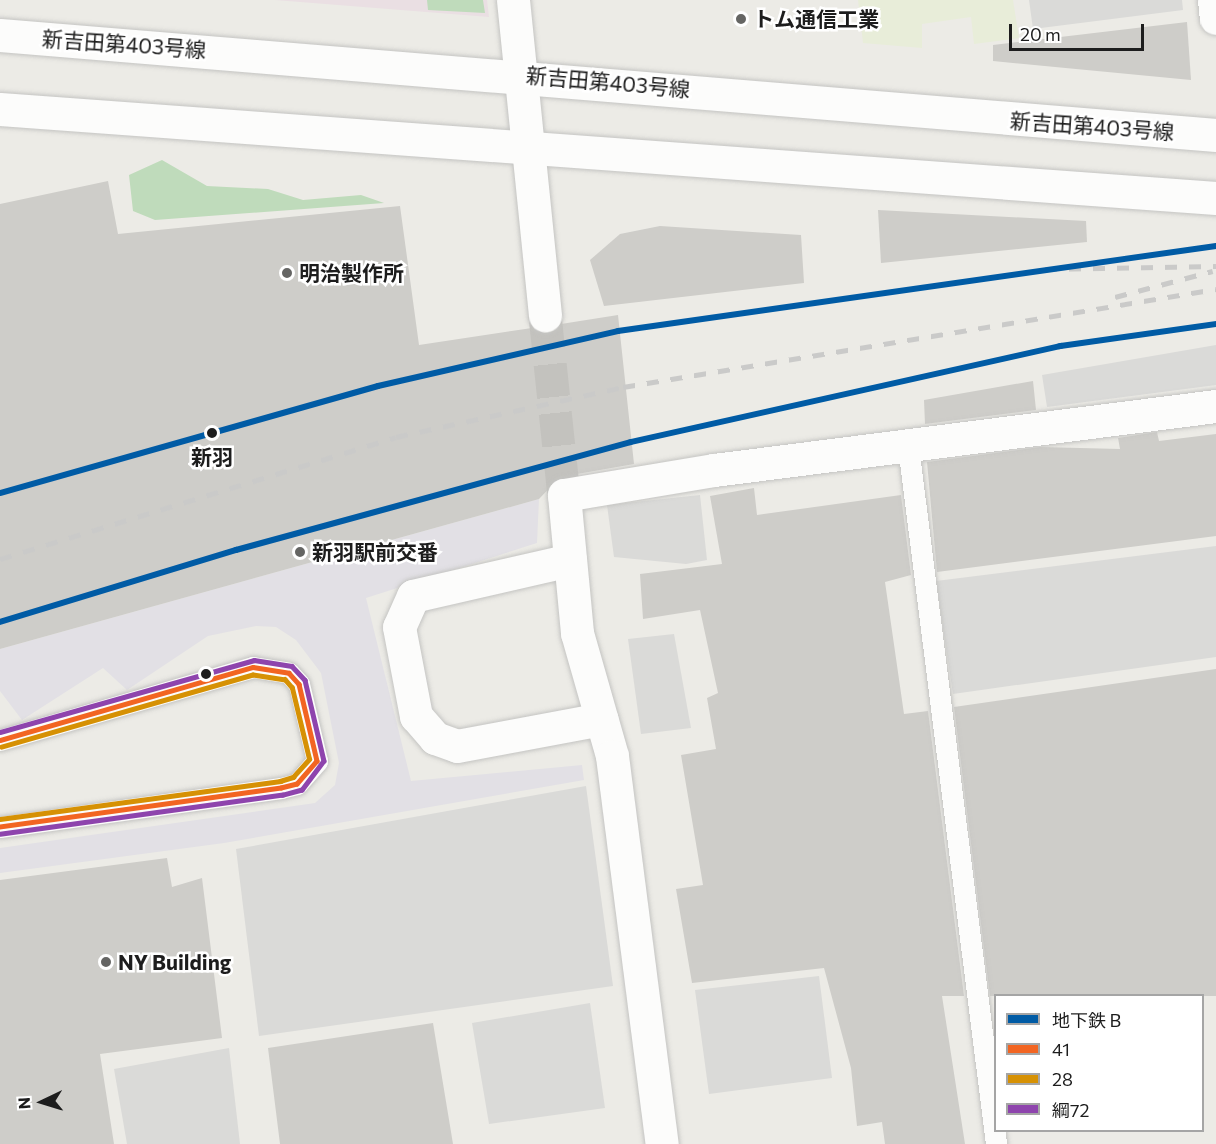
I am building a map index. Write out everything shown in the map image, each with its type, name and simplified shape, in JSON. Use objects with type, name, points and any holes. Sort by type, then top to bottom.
[{"type":"street","points":[[513,0],[530,148],[544,315]]},
{"type":"street","points":[[1214,0],[1216,18]]},
{"type":"street","name":"新吉田第403号線","points":[[0,35],[522,75],[1216,135]]},
{"type":"street","points":[[0,109],[1216,198]]},
{"type":"street","points":[[662,1144],[612,756],[577,633],[564,495],[908,446],[1216,406]]},
{"type":"street","points":[[570,560],[413,596],[399,627],[416,716],[435,738],[457,746],[601,719]]},
{"type":"lane","points":[[908,446],[994,1128]]},
{"type":"lane","points":[[0,740],[253,667],[290,673],[299,684],[317,761],[297,784],[281,788],[0,827]]},
{"type":"shaded area","points":[[275,0],[487,0],[489,17]]},
{"type":"shaded area","points":[[1029,0],[1182,0],[1183,10],[1033,29]]},
{"type":"shaded area","points":[[1216,345],[1216,385],[1047,407],[1042,375]]},
{"type":"shaded area","points":[[700,495],[707,560],[686,564],[614,557],[607,505]]},
{"type":"shaded area","points":[[539,499],[537,543],[366,598],[411,781],[582,765],[584,780],[224,843],[0,873],[0,848],[315,803],[335,785],[339,763],[321,673],[296,640],[276,627],[256,626],[208,636],[127,690],[103,668],[22,720],[0,691],[0,649]]},
{"type":"shaded area","points":[[1216,546],[1216,657],[953,694],[936,581]]},
{"type":"shaded area","points":[[674,634],[691,728],[641,734],[628,639]]},
{"type":"shaded area","points":[[586,786],[613,986],[259,1036],[236,849]]},
{"type":"shaded area","points":[[819,976],[832,1078],[709,1094],[695,990]]},
{"type":"shaded area","points":[[590,1003],[605,1108],[489,1124],[472,1023]]},
{"type":"shaded area","points":[[229,1048],[240,1144],[127,1144],[114,1069]]},
{"type":"green space","points":[[427,0],[483,0],[485,13],[428,10]]},
{"type":"green space","points":[[858,0],[1013,0],[1019,38],[974,44],[971,17],[922,24],[922,48],[863,43]]},
{"type":"green space","points":[[162,160],[207,186],[268,189],[303,200],[361,195],[384,203],[155,220],[133,211],[129,175]]},
{"type":"building","points":[[1187,22],[1191,80],[993,61],[993,45]]},
{"type":"building","points":[[108,181],[118,234],[400,206],[419,345],[532,328],[547,334],[561,324],[618,315],[634,464],[560,477],[539,499],[0,649],[0,204]]},
{"type":"building","points":[[878,210],[1086,221],[1087,242],[881,263]]},
{"type":"building","points":[[660,226],[801,235],[804,283],[604,306],[590,260],[620,234]]},
{"type":"building","points":[[1033,381],[1036,410],[925,424],[924,400]]},
{"type":"building","points":[[1157,432],[1159,441],[1216,434],[1216,536],[937,572],[927,462],[1040,447],[1120,449],[1118,438]]},
{"type":"building","points":[[754,488],[757,515],[901,495],[911,575],[885,582],[904,714],[928,711],[964,996],[942,996],[965,1144],[885,1144],[882,1122],[857,1126],[851,1068],[824,968],[692,983],[676,889],[703,885],[681,755],[716,749],[707,698],[718,693],[700,610],[643,619],[640,574],[722,564],[710,496]]},
{"type":"building","points":[[1216,669],[1216,996],[1204,996],[1204,994],[994,994],[990,996],[954,707]]},
{"type":"building","name":"NY Building","points":[[167,858],[172,887],[202,878],[222,1038],[100,1054],[114,1144],[0,1144],[0,880]]},
{"type":"building","points":[[433,1023],[453,1144],[280,1144],[268,1048]]},
{"type":"tunnel","points":[[545,315],[564,495]]},
{"type":"railway","points":[[1045,269],[1216,266]]},
{"type":"railway","points":[[1115,297],[1213,271]]},
{"type":"railway","points":[[0,559],[396,437],[623,387],[1216,289]]},
{"type":"metro line","name":"B","points":[[0,493],[378,386],[618,331],[1216,246]]},
{"type":"metro line","name":"B","points":[[0,622],[236,550],[631,442],[1060,346],[1216,324]]},
{"type":"transit line","name":"綱72","points":[[0,732],[254,660],[292,666],[305,680],[324,761],[302,790],[283,795],[1,834]]},
{"type":"transit line","name":"41","points":[[0,740],[253,667],[289,673],[299,684],[317,761],[297,784],[281,788],[0,827]]},
{"type":"transit line","name":"28","points":[[0,819],[280,781],[293,777],[309,759],[292,688],[285,680],[253,675],[2,747]]},
{"type":"place","name":"トム通信工業","points":[[741,19]]},
{"type":"place","name":"明治製作所","points":[[287,273]]},
{"type":"place","name":"新羽","points":[[212,433]]},
{"type":"place","name":"新羽駅前交番","points":[[300,552]]},
{"type":"place","name":"NY Building","points":[[106,962]]}]
